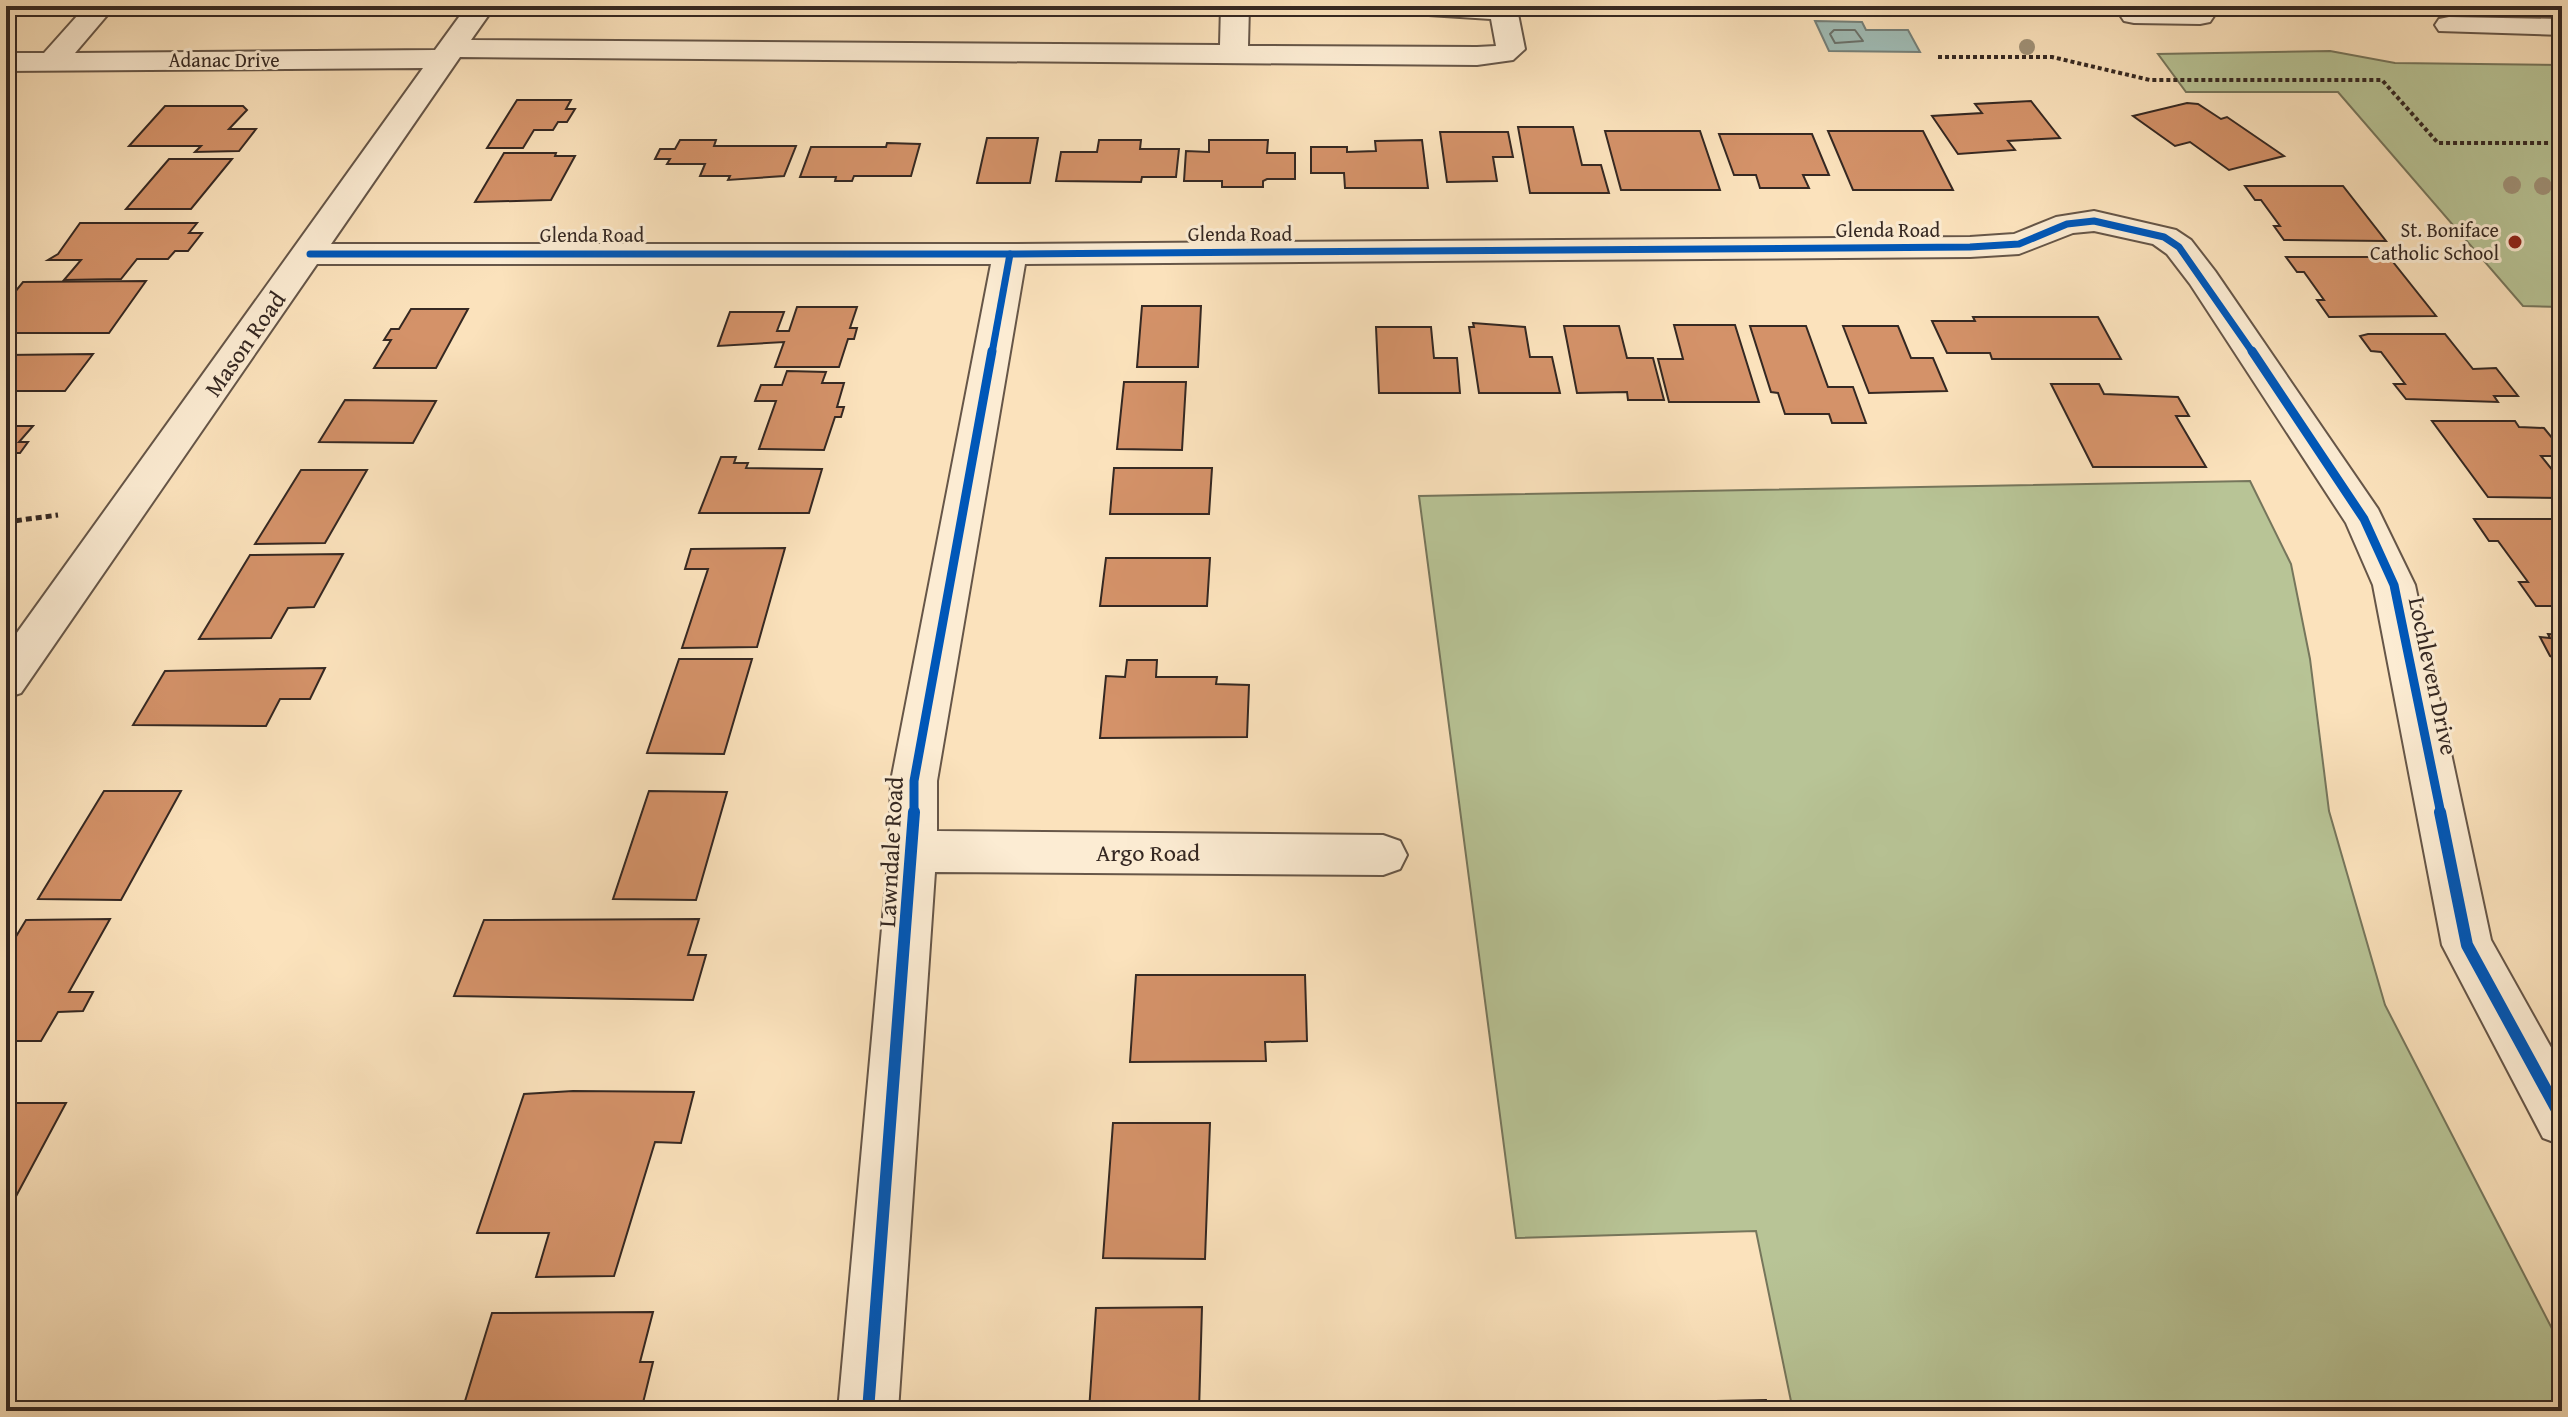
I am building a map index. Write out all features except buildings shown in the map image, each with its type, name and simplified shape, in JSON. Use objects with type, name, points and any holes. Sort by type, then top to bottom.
[{"type":"street","points":[[52,62],[101,6]]},
{"type":"street","name":"Mason Road","points":[[6,681],[310,254],[481,6]]},
{"type":"street","points":[[1234,53],[1235,6]]},
{"type":"street","name":"Adanac Drive","points":[[6,62],[447,54],[1234,53],[1477,56],[1503,54],[1511,49],[1504,14],[1486,9],[1413,6]]},
{"type":"street","points":[[2128,6],[2134,15],[2200,16]]},
{"type":"street","points":[[2449,25],[2562,27]]},
{"type":"street","name":"Glenda Road","points":[[310,254],[1010,254],[1970,247],[2019,244],[2067,224],[2094,221],[2164,237]]},
{"type":"street","name":"Lochleven Drive","points":[[2164,237],[2179,247],[2203,278],[2364,519],[2394,585],[2467,945],[2562,1119]]},
{"type":"street","name":"Lawndale Road","points":[[868,1411],[913,851],[914,781],[1010,254]]},
{"type":"street","name":"Argo Road","points":[[913,851],[1383,855]]},
{"type":"path","points":[[1938,57],[2052,57],[2150,80],[2382,80],[2438,143],[2562,143]]},
{"type":"path","points":[[6,522],[58,515]]},
{"type":"green space","points":[[2330,51],[2395,63],[2562,65],[2562,307],[2523,306],[2338,92],[2186,92],[2158,54]]},
{"type":"green space","points":[[2250,481],[2291,564],[2310,659],[2329,811],[2385,1005],[2562,1348],[2562,1411],[1793,1411],[1756,1231],[1516,1238],[1419,496]]},
{"type":"water","points":[[1815,21],[1862,22],[1866,30],[1908,30],[1920,52],[1829,51]]},
{"type":"cycle path","points":[[310,254],[1010,254],[1970,247],[2019,244],[2067,224],[2094,221],[2164,237],[2179,247],[2203,278],[2364,519],[2394,585],[2467,945],[2562,1119]]},
{"type":"cycle path","points":[[868,1411],[913,851],[914,781],[1010,254]]},
{"type":"place","name":"St. Boniface Catholic School","points":[[2515,242]]}]
